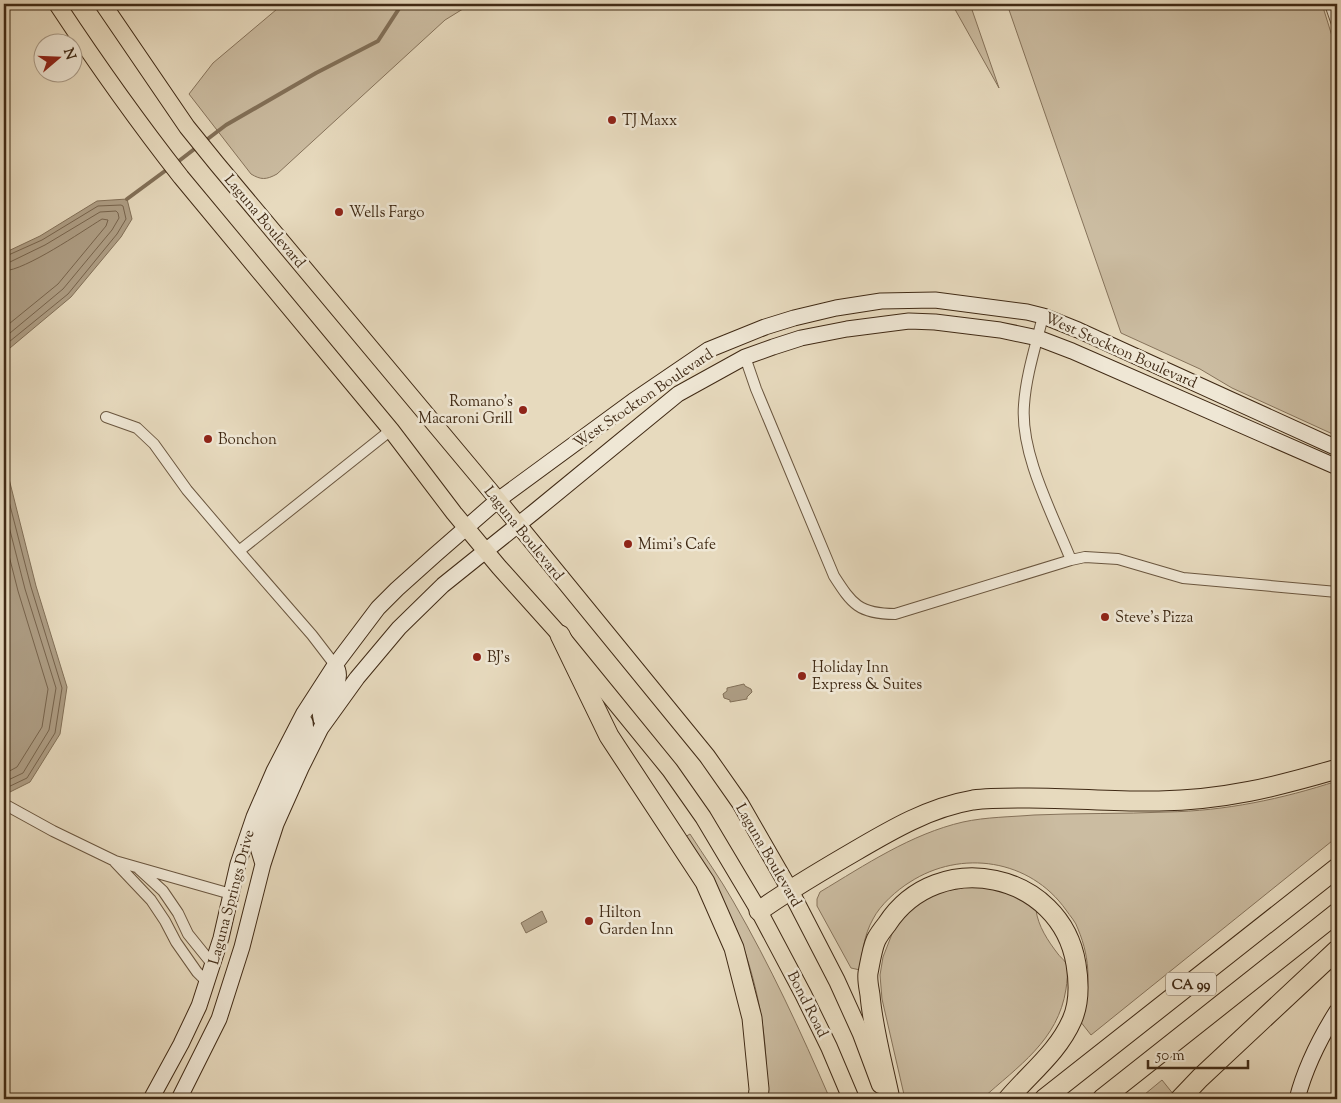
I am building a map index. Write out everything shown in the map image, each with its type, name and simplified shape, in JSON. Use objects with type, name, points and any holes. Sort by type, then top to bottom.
[{"type":"highway","points":[[560,635],[609,736],[705,882],[734,948],[752,1018],[759,1089],[758,1099]]},
{"type":"highway","points":[[759,911],[878,837],[914,818],[973,800],[1044,798],[1158,801],[1198,800],[1231,796],[1275,787],[1337,769]]},
{"type":"highway","name":"CA 99","points":[[1044,1099],[1337,868]]},
{"type":"highway","points":[[890,1099],[871,1011],[868,975],[876,940],[896,910],[910,899],[925,888],[959,878],[995,879],[1029,892],[1056,916],[1073,948],[1079,984],[1072,1019],[1054,1050],[1008,1099]]},
{"type":"highway","name":"CA 99","points":[[1102,1099],[1337,913]]},
{"type":"highway","points":[[1180,1099],[1337,950]]},
{"type":"main road","points":[[57,4],[84,46],[181,177],[390,430],[466,528],[560,635],[670,770],[703,817],[759,911]]},
{"type":"main road","name":"Laguna Boulevard","points":[[103,4],[187,126],[217,164],[498,500],[706,756],[740,803],[790,890],[837,981],[861,1034],[886,1099]]},
{"type":"main road","name":"Bond Road","points":[[759,911],[829,1047],[851,1099]]},
{"type":"street","points":[[1330,4],[1337,24]]},
{"type":"street","name":"West Stockton Boulevard","points":[[498,500],[667,377],[708,350],[766,327],[836,308],[881,301],[935,300],[982,305],[1043,316],[1176,374],[1337,448]]},
{"type":"street","points":[[1043,316],[1027,381],[1024,405],[1028,449],[1071,560]]},
{"type":"street","name":"West Stockton Boulevard","points":[[518,525],[678,394],[745,357],[801,338],[847,329],[909,321],[935,322],[1000,330],[1038,338],[1116,370],[1337,468]]},
{"type":"street","points":[[745,357],[760,398],[834,576],[846,595],[856,605],[868,611],[895,614],[1085,557],[1118,559],[1183,578],[1337,592]]},
{"type":"street","points":[[106,416],[137,428],[154,444],[187,490],[312,635],[335,665],[340,675],[320,711],[321,728]]},
{"type":"street","points":[[239,551],[390,430]]},
{"type":"street","name":"Laguna Springs Drive","points":[[151,1099],[182,1044],[199,1006],[213,965],[238,864],[254,817],[274,771],[304,713],[357,634],[391,595],[498,500]]},
{"type":"street","name":"Laguna Springs Drive","points":[[179,1099],[206,1046],[226,998],[242,947],[263,864],[291,787],[321,728],[357,678],[399,628],[443,585],[518,525]]},
{"type":"street","points":[[291,787],[286,771],[306,732],[304,713]]},
{"type":"street","points":[[263,864],[256,844],[275,796],[277,786],[274,771]]},
{"type":"street","points":[[4,804],[115,861],[231,894]]},
{"type":"street","points":[[115,861],[151,900],[176,942],[197,972],[207,982]]},
{"type":"street","points":[[136,867],[162,891],[178,913],[188,934],[213,965]]},
{"type":"street","points":[[1297,1099],[1304,1076],[1322,1036],[1337,1011]]},
{"type":"shaded area","points":[[283,4],[471,4],[445,20],[277,174],[261,178],[251,174],[189,94],[213,63]]},
{"type":"shaded area","points":[[952,4],[970,4],[999,88]]},
{"type":"shaded area","points":[[1007,4],[1322,4],[1337,52],[1337,436],[1232,388],[1200,369],[1121,333]]},
{"type":"shaded area","points":[[1337,781],[1337,837],[1091,1035],[1080,1021],[1086,998],[1088,975],[1085,952],[1077,926],[1051,893],[1034,879],[1014,870],[994,865],[972,863],[951,865],[930,872],[910,882],[889,898],[873,919],[865,938],[860,970],[851,968],[817,906],[820,892],[871,861],[925,834],[963,822],[1034,815],[1150,813],[1210,809],[1253,803]]},
{"type":"shaded area","points":[[690,834],[747,925],[796,1024],[830,1099],[765,1099],[766,1056],[764,1033],[749,964],[729,913],[685,837]]},
{"type":"shaded area","points":[[979,885],[1021,896],[1036,910],[1044,933],[1067,966],[1062,1007],[1055,1023],[1034,1051],[982,1099],[905,1099],[882,999],[880,975],[883,957],[892,934],[903,916],[919,903],[938,892]]},
{"type":"shaded area","points":[[1162,1080],[1174,1095],[1170,1099],[1139,1099]]},
{"type":"water","points":[[127,199],[132,219],[121,237],[71,297],[4,353],[4,253],[40,236],[97,201]]},
{"type":"water","points":[[4,459],[36,586],[67,687],[60,734],[30,782],[4,795]]},
{"type":"water","points":[[744,684],[752,692],[747,699],[730,702],[730,700],[724,698],[723,694],[727,691],[727,688]]},
{"type":"water","points":[[542,911],[547,922],[526,933],[521,923]]},
{"type":"waterway","points":[[205,141],[226,125],[316,73],[378,41],[402,4]]},
{"type":"waterway","points":[[175,164],[197,147]]},
{"type":"waterway","points":[[127,199],[169,168]]},
{"type":"place","name":"TJ Maxx","points":[[612,120]]},
{"type":"place","name":"Wells Fargo","points":[[339,212]]},
{"type":"place","name":"Romano's Macaroni Grill","points":[[523,410]]},
{"type":"place","name":"Bonchon","points":[[208,439]]},
{"type":"place","name":"Mimi's Cafe","points":[[628,544]]},
{"type":"place","name":"Steve's Pizza","points":[[1105,617]]},
{"type":"place","name":"BJ's","points":[[477,657]]},
{"type":"place","name":"Holiday Inn Express & Suites","points":[[802,676]]},
{"type":"place","name":"Hilton Garden Inn","points":[[589,921]]}]
